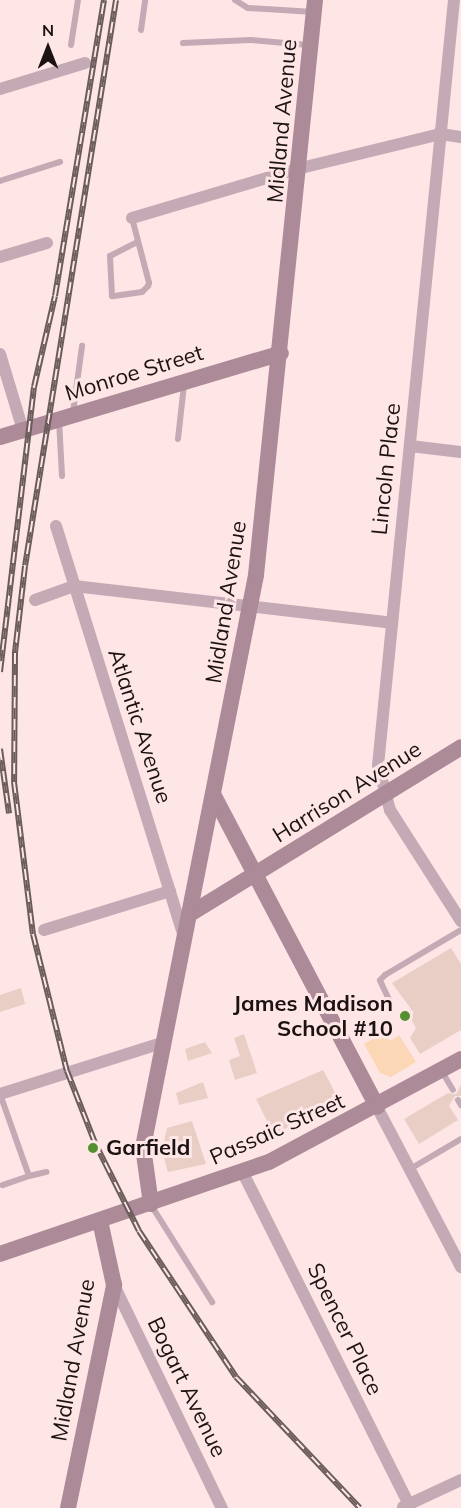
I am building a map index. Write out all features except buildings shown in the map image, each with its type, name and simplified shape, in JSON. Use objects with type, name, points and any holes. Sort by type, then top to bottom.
[{"type":"street","name":"Lincoln Place","points":[[454,0],[378,765],[384,796],[461,921]]},
{"type":"street","name":"Midland Avenue","points":[[151,1204],[143,1147],[250,606],[281,353],[301,168],[315,6]]},
{"type":"street","points":[[0,89],[85,63]]},
{"type":"street","points":[[132,218],[301,168],[441,134],[461,136]]},
{"type":"street","points":[[0,257],[47,243]]},
{"type":"street","name":"Monroe Street","points":[[0,437],[281,353]]},
{"type":"street","points":[[0,354],[3,372],[23,430]]},
{"type":"street","points":[[410,446],[461,452]]},
{"type":"street","name":"Atlantic Avenue","points":[[56,526],[185,940]]},
{"type":"street","points":[[36,600],[74,586],[392,622]]},
{"type":"street","name":"Harrison Avenue","points":[[190,914],[461,747]]},
{"type":"street","points":[[214,796],[461,1267]]},
{"type":"street","points":[[44,930],[170,891]]},
{"type":"street","points":[[0,1094],[165,1042]]},
{"type":"street","name":"Passaic Street","points":[[0,1254],[243,1173],[377,1107],[461,1059]]},
{"type":"street","name":"Spencer Place","points":[[243,1173],[405,1507]]},
{"type":"street","name":"Midland Avenue","points":[[68,1508],[114,1285],[100,1221]]},
{"type":"street","name":"Bogart Avenue","points":[[114,1285],[222,1508]]},
{"type":"street","points":[[405,1507],[461,1480]]},
{"type":"lane","points":[[71,45],[78,0]]},
{"type":"lane","points":[[141,30],[145,0]]},
{"type":"lane","points":[[235,0],[248,8],[315,6]]},
{"type":"lane","points":[[183,43],[251,40],[311,45]]},
{"type":"lane","points":[[0,181],[60,162]]},
{"type":"lane","points":[[132,218],[138,242],[148,286],[142,292],[112,296],[110,256],[138,242]]},
{"type":"lane","points":[[62,476],[66,417],[82,346]]},
{"type":"lane","points":[[178,439],[184,382]]},
{"type":"lane","points":[[391,1004],[380,980],[461,930]]},
{"type":"lane","points":[[441,1070],[453,1090]]},
{"type":"lane","points":[[0,1094],[29,1176]]},
{"type":"lane","points":[[410,1169],[461,1139]]},
{"type":"lane","points":[[3,1185],[47,1172]]},
{"type":"lane","points":[[151,1204],[212,1302]]},
{"type":"shaded area","points":[[384,1033],[390,1041],[399,1035],[416,1062],[391,1077],[380,1073],[364,1044]]},
{"type":"railway","points":[[0,672],[34,387],[55,296],[104,0]]},
{"type":"railway","points":[[116,0],[25,566],[15,653],[14,782],[33,934],[67,1071],[95,1143],[139,1231],[236,1377],[360,1508]]},
{"type":"railway","points":[[0,749],[9,813]]},
{"type":"place","name":"James Madison School #10","points":[[405,1016]]},
{"type":"place","name":"Garfield","points":[[93,1148]]}]
